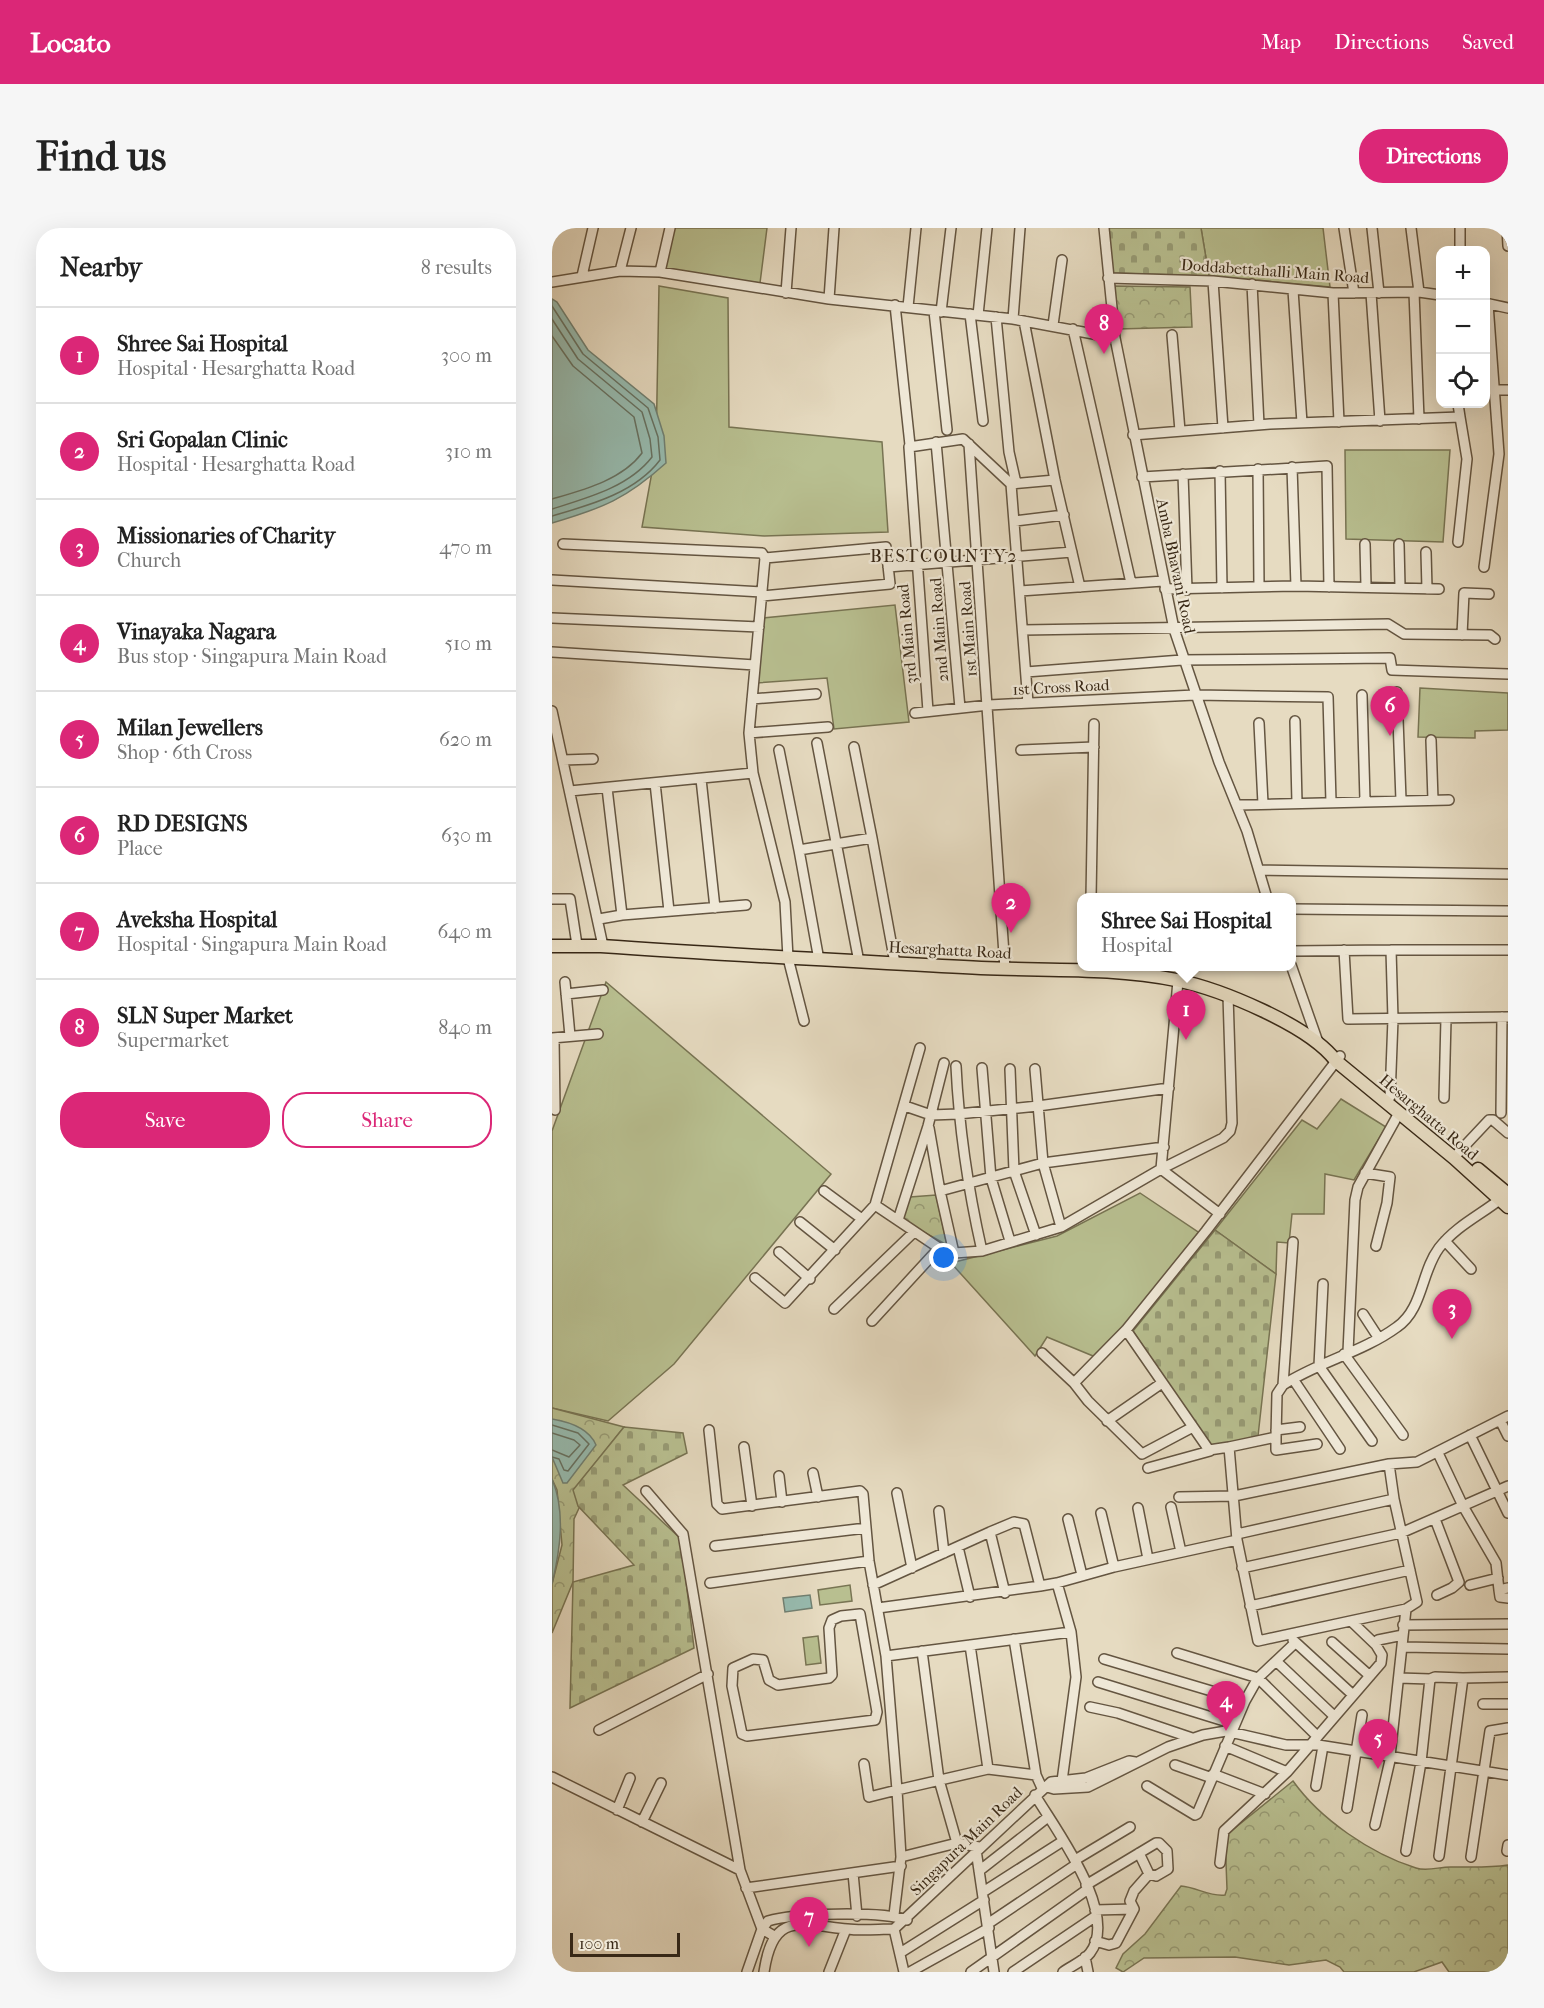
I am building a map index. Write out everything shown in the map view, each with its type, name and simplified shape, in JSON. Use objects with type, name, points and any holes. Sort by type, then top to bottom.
[{"type":"main road","name":"Hesarghatta Road","points":[[552,946],[603,946],[1005,969],[1077,968]]},
{"type":"main road","name":"Hesarghatta Road","points":[[1112,971],[1178,981],[1228,995],[1298,1030],[1458,1153],[1506,1198]]},
{"type":"main road","name":"Hesarghatta Road","points":[[1388,1099],[1399,1113],[1506,1198]]},
{"type":"street","points":[[582,276],[593,228]]},
{"type":"street","points":[[620,271],[631,228]]},
{"type":"street","points":[[660,272],[670,228]]},
{"type":"street","points":[[786,293],[791,228]]},
{"type":"street","points":[[829,299],[834,228]]},
{"type":"street","points":[[908,306],[916,228]]},
{"type":"street","points":[[947,430],[937,311],[951,228]]},
{"type":"street","points":[[983,421],[974,315],[987,228]]},
{"type":"street","points":[[1013,319],[1020,228]]},
{"type":"street","name":"Amba Bhavani Road","points":[[1104,228],[1115,338],[1174,629],[1182,660],[1238,805],[1266,893]]},
{"type":"street","points":[[1344,228],[1354,293]]},
{"type":"street","points":[[1372,228],[1380,421]]},
{"type":"street","points":[[1411,228],[1417,292],[1419,419]]},
{"type":"street","points":[[1460,228],[1460,246]]},
{"type":"street","points":[[1507,228],[1508,246]]},
{"type":"street","points":[[1053,325],[1062,260]]},
{"type":"street","points":[[552,282],[620,271],[660,272],[829,299],[1013,319],[1115,338]]},
{"type":"street","name":"Doddabettahalli Main Road","points":[[1108,278],[1213,281],[1333,293],[1417,292],[1436,294]]},
{"type":"street","points":[[1213,281],[1223,428]]},
{"type":"street","points":[[1252,284],[1259,425]]},
{"type":"street","points":[[1293,290],[1302,423]]},
{"type":"street","points":[[1333,293],[1339,422]]},
{"type":"street","name":"3rd Main Road","points":[[895,305],[910,446],[916,565],[928,711]]},
{"type":"street","points":[[1490,305],[1508,308]]},
{"type":"street","points":[[996,317],[1014,484],[1028,704]]},
{"type":"street","points":[[1024,321],[1055,480],[1080,587]]},
{"type":"street","points":[[1073,329],[1131,583]]},
{"type":"street","points":[[1172,335],[1180,431]]},
{"type":"street","points":[[1490,389],[1508,390]]},
{"type":"street","points":[[1484,567],[1499,454],[1498,421],[1490,393]]},
{"type":"street","points":[[1458,542],[1467,459],[1459,408]]},
{"type":"street","points":[[1133,435],[1259,425],[1460,417]]},
{"type":"street","points":[[910,446],[959,439],[969,444],[1014,484],[1055,480]]},
{"type":"street","name":"2nd Main Road","points":[[936,442],[960,708]]},
{"type":"street","name":"1st Main Road","points":[[969,444],[989,705],[1005,969]]},
{"type":"street","points":[[1142,477],[1292,467],[1328,467],[1329,587]]},
{"type":"street","points":[[1292,467],[1296,586]]},
{"type":"street","points":[[1258,469],[1260,586]]},
{"type":"street","points":[[1221,471],[1222,588]]},
{"type":"street","points":[[1183,474],[1188,590]]},
{"type":"street","points":[[1015,521],[1064,515]]},
{"type":"street","points":[[563,544],[762,553],[765,558],[749,733],[753,773],[785,902],[788,958],[804,1021]]},
{"type":"street","points":[[1365,544],[1366,586]]},
{"type":"street","points":[[1399,544],[1400,587]]},
{"type":"street","points":[[552,580],[762,594],[890,584],[886,547],[765,558]]},
{"type":"street","points":[[888,567],[1072,552]]},
{"type":"street","points":[[1426,552],[1427,588]]},
{"type":"street","points":[[1020,591],[1131,583],[1164,585],[1188,590],[1260,586],[1439,589]]},
{"type":"street","points":[[1462,634],[1464,593],[1489,594]]},
{"type":"street","points":[[552,618],[759,627]]},
{"type":"street","points":[[1023,630],[1388,624],[1404,634],[1490,635],[1495,639]]},
{"type":"street","points":[[552,652],[755,665]]},
{"type":"street","points":[[1026,672],[1182,660],[1390,658],[1392,670],[1508,674]]},
{"type":"street","points":[[1397,692],[1401,800]]},
{"type":"street","points":[[752,699],[816,694]]},
{"type":"street","name":"1st Cross Road","points":[[915,713],[989,705],[1195,695],[1328,697],[1331,802]]},
{"type":"street","points":[[1362,695],[1365,800]]},
{"type":"street","points":[[552,711],[603,946]]},
{"type":"street","points":[[1295,720],[1297,803]]},
{"type":"street","points":[[1259,723],[1263,804]]},
{"type":"street","points":[[1090,893],[1094,724]]},
{"type":"street","points":[[749,733],[828,727]]},
{"type":"street","points":[[1431,740],[1433,800]]},
{"type":"street","points":[[817,743],[859,962]]},
{"type":"street","points":[[854,747],[895,963]]},
{"type":"street","points":[[1021,750],[1095,747]]},
{"type":"street","points":[[779,750],[819,960]]},
{"type":"street","points":[[563,760],[593,759]]},
{"type":"street","points":[[570,791],[753,773]]},
{"type":"street","points":[[701,779],[715,908]]},
{"type":"street","points":[[655,783],[669,911]]},
{"type":"street","points":[[607,788],[622,915]]},
{"type":"street","points":[[1238,805],[1365,800],[1449,800]]},
{"type":"street","points":[[799,850],[872,838]]},
{"type":"street","points":[[1259,870],[1508,874]]},
{"type":"street","points":[[552,899],[570,899],[577,945]]},
{"type":"street","points":[[599,920],[622,915],[746,905]]},
{"type":"street","points":[[1296,909],[1508,911]]},
{"type":"street","points":[[1344,950],[1348,1019],[1505,1017],[1501,1113]]},
{"type":"street","points":[[1388,1099],[1393,1019],[1391,950]]},
{"type":"street","points":[[1296,951],[1508,950]]},
{"type":"street","points":[[1074,1383],[1126,1330],[1220,1214],[1331,1054],[1294,971]]},
{"type":"street","points":[[1161,1169],[1178,981]]},
{"type":"street","points":[[565,982],[570,1036]]},
{"type":"street","points":[[566,994],[603,990]]},
{"type":"street","points":[[875,1205],[939,1248],[954,1252],[982,1251],[1061,1227],[1161,1169],[1223,1138],[1230,1131],[1232,1123],[1228,995]]},
{"type":"street","points":[[1444,1098],[1446,1018]]},
{"type":"street","points":[[555,1110],[553,1038],[598,1034]]},
{"type":"street","points":[[755,1278],[785,1303],[810,1279],[875,1205],[920,1048]]},
{"type":"street","points":[[898,1220],[928,1126],[944,1063]]},
{"type":"street","points":[[956,1066],[958,1114],[967,1183],[982,1251]]},
{"type":"street","points":[[982,1068],[991,1178],[1010,1241]]},
{"type":"street","points":[[1010,1069],[1014,1171],[1036,1235]]},
{"type":"street","points":[[1035,1069],[1043,1163],[1061,1227]]},
{"type":"street","points":[[905,1106],[931,1115],[958,1114],[1038,1106],[1169,1088]]},
{"type":"street","points":[[1399,1113],[1365,1173],[1355,1200],[1346,1353],[1403,1435]]},
{"type":"street","points":[[1458,1153],[1489,1120],[1493,1120],[1508,1133]]},
{"type":"street","points":[[928,1126],[954,1252]]},
{"type":"street","points":[[940,1191],[1043,1163],[1164,1147]]},
{"type":"street","points":[[1161,1169],[1220,1214]]},
{"type":"street","points":[[1365,1173],[1390,1177],[1387,1203],[1376,1246]]},
{"type":"street","points":[[824,1191],[862,1219]]},
{"type":"street","points":[[1317,1444],[1278,1451],[1275,1449],[1277,1394],[1283,1385],[1398,1327],[1415,1309],[1420,1289],[1437,1250],[1455,1229],[1506,1198]]},
{"type":"street","points":[[800,1222],[835,1250]]},
{"type":"street","points":[[834,1309],[914,1232]]},
{"type":"street","points":[[1445,1241],[1471,1269]]},
{"type":"street","points":[[1283,1385],[1293,1242]]},
{"type":"street","points":[[872,1321],[939,1248]]},
{"type":"street","points":[[779,1252],[810,1279]]},
{"type":"street","points":[[1323,1284],[1319,1366],[1372,1441]]},
{"type":"street","points":[[1363,1314],[1378,1337]]},
{"type":"street","points":[[1126,1330],[1210,1450]]},
{"type":"street","points":[[1042,1353],[1142,1454],[1193,1427]]},
{"type":"street","points":[[1293,1379],[1340,1449]]},
{"type":"street","points":[[1107,1420],[1162,1383]]},
{"type":"street","points":[[1179,1497],[1234,1496],[1389,1464],[1413,1463],[1438,1453],[1504,1418],[1508,1436]]},
{"type":"street","points":[[1148,1468],[1300,1427]]},
{"type":"street","points":[[709,1430],[718,1507],[722,1509],[860,1491],[863,1494],[869,1561],[886,1656],[897,1790],[901,1861],[894,1915]]},
{"type":"street","points":[[1470,1435],[1508,1513]]},
{"type":"street","points":[[744,1447],[752,1506]]},
{"type":"street","points":[[1229,1447],[1237,1537],[1258,1641],[1406,1609],[1417,1602],[1401,1533],[1389,1464]]},
{"type":"street","points":[[1438,1453],[1463,1506],[1496,1563],[1498,1578],[1503,1589],[1500,1598],[1508,1598]]},
{"type":"street","points":[[813,1473],[818,1497]]},
{"type":"street","points":[[779,1476],[782,1502]]},
{"type":"street","points":[[1242,1568],[1401,1533],[1508,1486]]},
{"type":"street","points":[[646,1491],[682,1532],[740,1870],[762,1929],[774,1936]]},
{"type":"street","points":[[897,1493],[912,1568]]},
{"type":"street","points":[[878,1608],[1005,1593],[1057,1583],[1395,1499]]},
{"type":"street","points":[[1171,1507],[1181,1552]]},
{"type":"street","points":[[1138,1508],[1148,1559]]},
{"type":"street","points":[[939,1511],[944,1553]]},
{"type":"street","points":[[1101,1513],[1114,1567]]},
{"type":"street","points":[[1435,1519],[1459,1582],[1437,1595]]},
{"type":"street","points":[[1068,1520],[1082,1575]]},
{"type":"street","points":[[873,1585],[1014,1522],[1024,1524],[1040,1586]]},
{"type":"street","points":[[715,1546],[866,1528]]},
{"type":"street","points":[[990,1532],[1005,1593]]},
{"type":"street","points":[[958,1547],[970,1597]]},
{"type":"street","points":[[710,1583],[869,1561]]},
{"type":"street","points":[[1250,1606],[1410,1570]]},
{"type":"street","points":[[1470,1585],[1498,1578]]},
{"type":"street","points":[[1057,1583],[1071,1632],[1076,1677],[1062,1781]]},
{"type":"street","points":[[1376,1825],[1391,1756],[1406,1609]]},
{"type":"street","points":[[860,1614],[866,1647],[877,1712],[875,1720],[747,1736],[742,1734],[732,1686],[733,1668],[758,1659],[766,1666],[772,1684],[822,1681],[832,1675],[829,1628],[832,1620],[840,1616],[860,1614]]},
{"type":"street","points":[[1220,1863],[1224,1831],[1287,1772],[1383,1659],[1376,1646],[1350,1621]]},
{"type":"street","points":[[1376,1646],[1378,1640],[1403,1630],[1508,1624]]},
{"type":"street","points":[[864,1634],[881,1631]]},
{"type":"street","points":[[886,1656],[1071,1632]]},
{"type":"street","points":[[1288,1634],[1353,1695]]},
{"type":"street","points":[[1014,1639],[1036,1775],[1048,1817],[1076,1862],[1087,1887],[1098,1928],[1095,1941],[1085,1957],[1063,1972]]},
{"type":"street","points":[[1332,1642],[1370,1676]]},
{"type":"street","points":[[866,1647],[884,1643]]},
{"type":"street","points":[[1147,1786],[1196,1815],[1232,1727],[1258,1678],[1295,1643]]},
{"type":"street","points":[[970,1645],[988,1769]]},
{"type":"street","points":[[1403,1647],[1508,1649]]},
{"type":"street","points":[[922,1651],[939,1779],[957,1843]]},
{"type":"street","points":[[1177,1653],[1258,1678],[1317,1736]]},
{"type":"street","points":[[1104,1659],[1245,1701]]},
{"type":"street","points":[[1276,1660],[1334,1716]]},
{"type":"street","points":[[599,1730],[708,1674]]},
{"type":"street","points":[[1399,1678],[1508,1677]]},
{"type":"street","points":[[1439,1856],[1453,1767],[1463,1678]]},
{"type":"street","points":[[1406,1851],[1421,1762],[1430,1679]]},
{"type":"street","points":[[1098,1682],[1232,1727]]},
{"type":"street","points":[[1483,1704],[1508,1704]]},
{"type":"street","points":[[1090,1707],[1118,1713],[1192,1738]]},
{"type":"street","points":[[1347,1809],[1362,1715]]},
{"type":"street","name":"Singapura Main Road","points":[[1041,1790],[1087,1782],[1132,1767],[1135,1762],[1192,1738],[1232,1727],[1286,1744],[1323,1746],[1508,1775]]},
{"type":"street","points":[[1471,1857],[1490,1731],[1508,1728]]},
{"type":"street","points":[[1225,1746],[1287,1772]]},
{"type":"street","points":[[1316,1786],[1323,1746]]},
{"type":"street","points":[[864,1764],[869,1797],[988,1769],[1036,1775]]},
{"type":"street","points":[[1175,1765],[1265,1794]]},
{"type":"street","points":[[552,1777],[740,1870]]},
{"type":"street","points":[[617,1810],[630,1778]]},
{"type":"street","name":"Singapura Main Road","points":[[894,1929],[907,1920],[977,1849],[1051,1782],[1087,1782]]},
{"type":"street","points":[[642,1822],[661,1783]]},
{"type":"street","points":[[979,1871],[1048,1817]]},
{"type":"street","points":[[910,1972],[989,1925],[1076,1862],[1130,1827]]},
{"type":"street","points":[[900,1953],[1063,1840]]},
{"type":"street","points":[[746,1888],[853,1873],[957,1843],[977,1849],[994,1972]]},
{"type":"street","points":[[971,1972],[1087,1887],[1157,1843],[1167,1851],[1168,1869],[1156,1876],[1149,1875]]},
{"type":"street","points":[[1139,1853],[1149,1875]]},
{"type":"street","points":[[853,1873],[857,1916]]},
{"type":"street","points":[[1134,1909],[1130,1901],[1134,1891],[1149,1875]]},
{"type":"street","points":[[1013,1972],[1095,1913],[1134,1909]]},
{"type":"street","points":[[1095,1941],[1109,1945],[1116,1943],[1134,1909]]},
{"type":"street","name":"Singapura Main Road","points":[[762,1929],[768,1921],[791,1916],[894,1915],[907,1920]]},
{"type":"street","points":[[764,1972],[767,1948],[774,1936],[781,1930],[802,1924],[846,1929],[894,1929],[904,1972]]},
{"type":"street","points":[[747,1972],[762,1929]]},
{"type":"street","points":[[829,1972],[846,1929]]},
{"type":"street","points":[[1085,1957],[1088,1972]]},
{"type":"green space","points":[[672,228],[767,228],[760,283],[662,270]]},
{"type":"green space","points":[[1108,228],[1201,228],[1209,276],[1111,273]]},
{"type":"green space","points":[[1201,228],[1323,228],[1330,287],[1209,276]]},
{"type":"green space","points":[[659,286],[728,298],[729,427],[882,442],[888,532],[764,536],[642,527],[656,450]]},
{"type":"green space","points":[[1114,286],[1190,287],[1192,327],[1118,329]]},
{"type":"green space","points":[[1345,450],[1450,450],[1443,542],[1346,539]]},
{"type":"green space","points":[[895,605],[909,722],[834,729],[827,678],[756,683],[763,618]]},
{"type":"green space","points":[[1420,688],[1508,693],[1508,730],[1475,731],[1475,738],[1418,737]]},
{"type":"green space","points":[[606,982],[831,1174],[674,1364],[608,1421],[552,1408],[552,1131]]},
{"type":"green space","points":[[1341,1099],[1386,1127],[1354,1180],[1325,1174],[1324,1214],[1292,1214],[1289,1243],[1277,1242],[1276,1274],[1215,1230],[1302,1120],[1317,1129]]},
{"type":"green space","points":[[1140,1193],[1201,1234],[1098,1358],[1047,1337],[1035,1356],[951,1263],[1057,1236]]},
{"type":"green space","points":[[936,1195],[947,1245],[902,1220],[910,1197]]},
{"type":"green space","points":[[1215,1230],[1276,1274],[1258,1436],[1211,1448],[1133,1331]]},
{"type":"green space","points":[[552,1408],[624,1427],[574,1490],[580,1506],[574,1519],[573,1582],[552,1633],[552,1584],[562,1545],[557,1490],[552,1479]]},
{"type":"green space","points":[[624,1427],[683,1433],[687,1453],[623,1485],[681,1539],[694,1648],[570,1708],[573,1582],[634,1565],[578,1506],[573,1490]]},
{"type":"green space","points":[[850,1585],[852,1601],[820,1605],[818,1590]]},
{"type":"green space","points":[[818,1636],[821,1663],[806,1665],[803,1638]]},
{"type":"green space","points":[[1293,1781],[1317,1809],[1332,1822],[1364,1844],[1399,1862],[1425,1869],[1508,1865],[1508,1972],[1449,1972],[1442,1962],[1414,1972],[1344,1972],[1340,1967],[1326,1960],[1289,1965],[1235,1957],[1144,1958],[1123,1972],[1116,1968],[1123,1954],[1145,1934],[1181,1886],[1214,1895],[1225,1895],[1227,1889],[1225,1836]]},
{"type":"water","points":[[552,299],[557,302],[588,350],[654,404],[664,436],[666,463],[626,494],[613,501],[552,523]]},
{"type":"water","points":[[552,1419],[584,1430],[596,1445],[567,1483],[563,1483],[552,1457]]},
{"type":"water","points":[[552,1479],[559,1505],[560,1532],[552,1584]]},
{"type":"water","points":[[810,1595],[812,1608],[785,1612],[783,1598]]},
{"type":"place","name":"SLN Super Market","points":[[1104,354]]},
{"type":"place","name":"RD DESIGNS","points":[[1390,736]]},
{"type":"place","name":"Sri Gopalan Clinic","points":[[1011,933]]},
{"type":"place","name":"Shree Sai Hospital","points":[[1186,1040]]},
{"type":"place","name":"Missionaries of Charity","points":[[1452,1339]]},
{"type":"place","name":"Vinayaka Nagara","points":[[1226,1731]]},
{"type":"place","name":"Milan Jewellers","points":[[1378,1769]]},
{"type":"place","name":"Aveksha Hospital","points":[[809,1947]]},
{"type":"district","name":"BESTCOUNTY2","points":[[944,556]]}]
